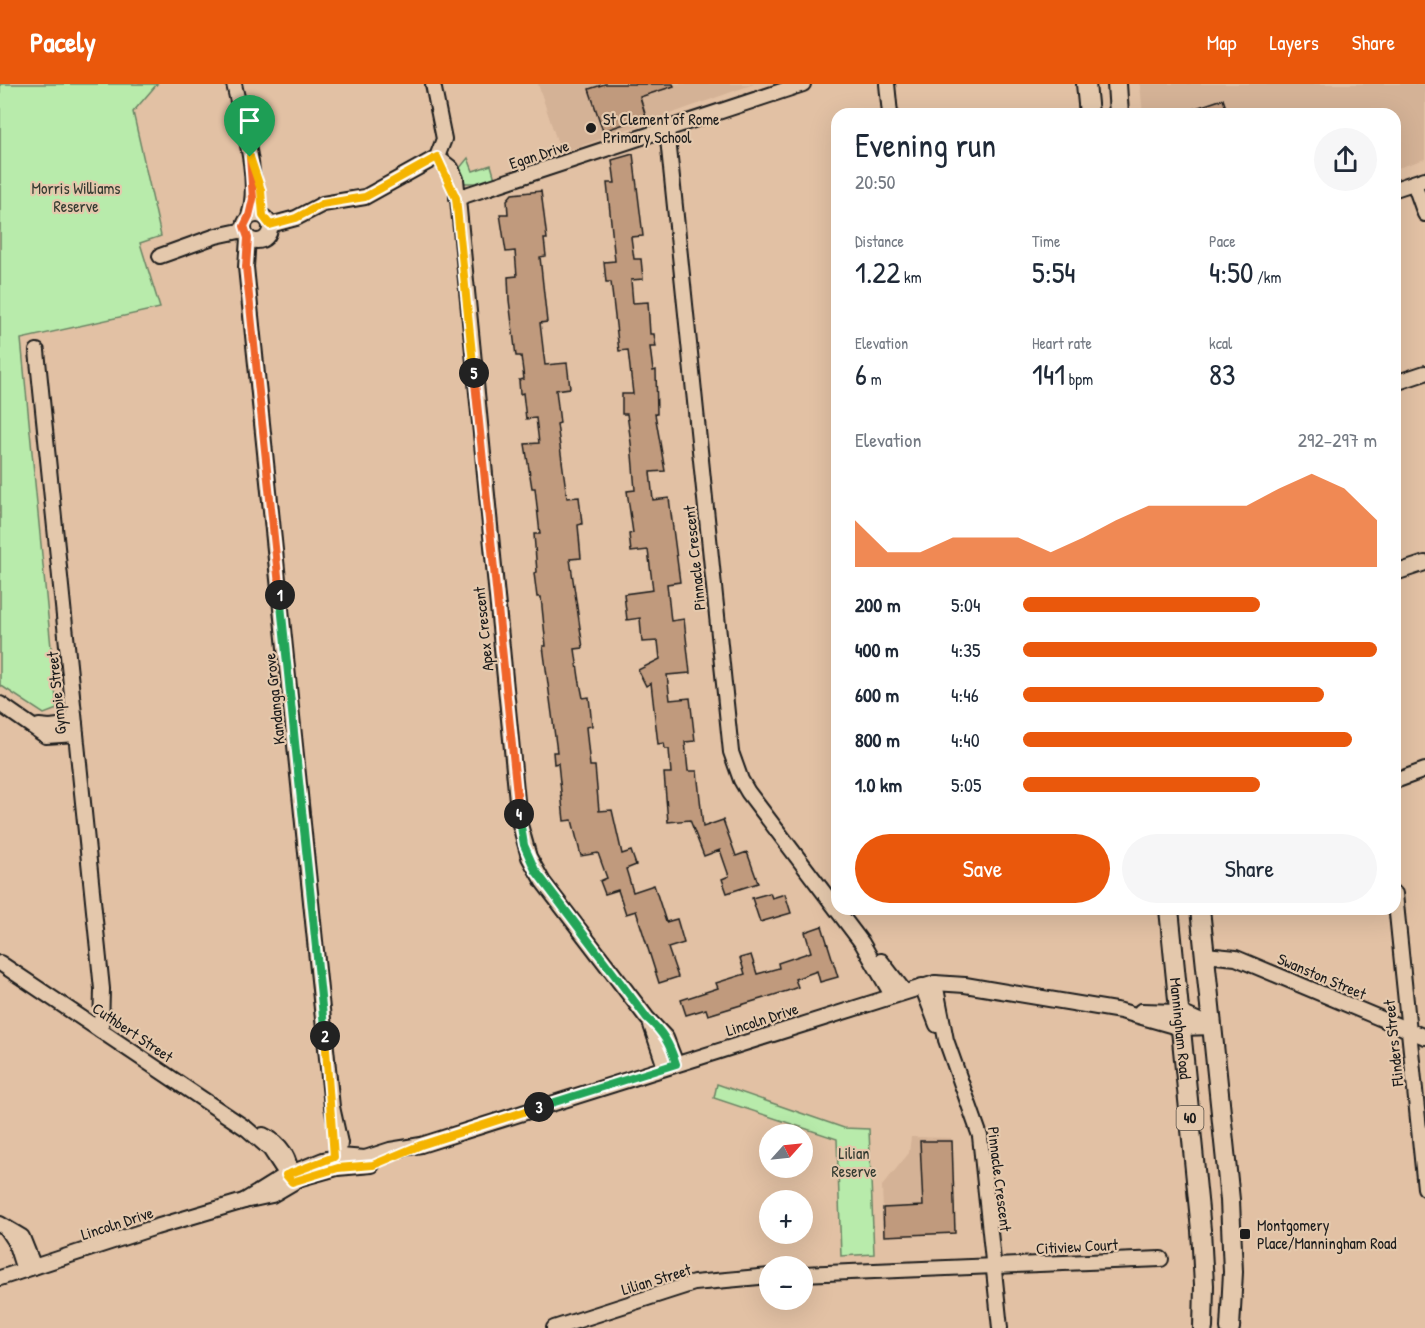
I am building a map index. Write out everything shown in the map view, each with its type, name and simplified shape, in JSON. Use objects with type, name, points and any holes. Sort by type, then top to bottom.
[{"type":"main road","points":[[1086,84],[1088,108]]},
{"type":"main road","points":[[1117,84],[1119,108]]},
{"type":"main road","name":"Manningham Road","points":[[1170,915],[1201,1230],[1204,1285],[1203,1328]]},
{"type":"main road","name":"Manningham Road","points":[[1201,915],[1230,1200],[1233,1293],[1230,1328]]},
{"type":"street","points":[[160,256],[269,234],[253,199],[250,157],[234,84]]},
{"type":"street","points":[[251,236],[244,223],[261,219],[296,218],[322,204],[365,197],[437,157],[444,140],[433,84]]},
{"type":"street","name":"Egan Drive","points":[[456,198],[803,84]]},
{"type":"street","points":[[887,84],[889,108]]},
{"type":"street","name":"Pinnacle Crescent","points":[[667,129],[731,752],[748,792],[831,902]]},
{"type":"street","points":[[437,157],[456,198]]},
{"type":"street","points":[[1401,187],[1420,181],[1425,214]]},
{"type":"street","name":"Apex Crescent","points":[[456,198],[521,833],[529,857],[543,882],[647,1018],[666,1038],[670,1065]]},
{"type":"street","name":"Kandanga Grove","points":[[251,236],[254,260],[248,289],[337,1160]]},
{"type":"street","name":"Gympie Street","points":[[37,351],[102,989],[102,1031]]},
{"type":"street","points":[[1401,381],[1425,373]]},
{"type":"street","points":[[1401,571],[1425,563]]},
{"type":"street","points":[[0,704],[46,736],[76,729]]},
{"type":"street","points":[[1401,779],[1425,770]]},
{"type":"street","name":"Pinnacle Crescent","points":[[841,915],[862,943],[878,958],[898,993]]},
{"type":"street","name":"Flinders Street","points":[[1397,915],[1425,1188]]},
{"type":"street","name":"Swanston Street","points":[[1205,955],[1236,958],[1425,1037]]},
{"type":"street","name":"Cuthbert Street","points":[[0,963],[247,1129],[275,1155],[290,1176]]},
{"type":"street","name":"Pinnacle Crescent","points":[[928,985],[980,1136],[1000,1328]]},
{"type":"street","name":"Lincoln Drive","points":[[0,1278],[244,1201],[272,1195],[290,1176],[337,1160],[373,1165],[421,1145],[928,985],[965,985],[1213,1027]]},
{"type":"street","points":[[3,1226],[22,1237],[29,1269]]},
{"type":"street","name":"Citiview Court","points":[[994,1266],[1161,1259]]},
{"type":"street","points":[[813,1274],[994,1266]]},
{"type":"street","name":"Lilian Street","points":[[554,1328],[694,1283],[759,1277]]},
{"type":"street","points":[[1233,1293],[1236,1328]]},
{"type":"shaded area","name":"St Clement of Rome Primary School","points":[[538,84],[754,84],[561,153]]},
{"type":"shaded area","points":[[1140,84],[1425,84],[1425,159],[1401,167],[1401,108],[1142,108]]},
{"type":"shaded area","points":[[911,1137],[951,1138],[955,1233],[884,1236],[882,1186],[909,1153]]},
{"type":"green space","name":"Morris Williams Reserve","points":[[0,84],[157,84],[133,112],[161,236],[140,243],[160,308],[21,339],[57,709],[44,714],[0,685]]},
{"type":"green space","points":[[468,158],[473,171],[491,165],[495,179],[479,183],[465,183],[458,170]]},
{"type":"green space","name":"Lilian Reserve","points":[[717,1084],[844,1128],[869,1129],[874,1254],[841,1256],[837,1139],[813,1131],[813,1124],[792,1124],[714,1098]]},
{"type":"building","points":[[605,84],[673,84],[674,86],[640,97],[646,117],[603,131],[589,89]]},
{"type":"building","points":[[1223,99],[1226,108],[1196,108]]},
{"type":"building","points":[[633,154],[643,236],[631,237],[634,259],[641,259],[643,279],[631,280],[633,303],[648,302],[650,334],[654,334],[656,347],[650,347],[653,371],[656,370],[657,414],[655,414],[665,471],[650,472],[653,500],[669,498],[680,582],[667,584],[671,621],[684,619],[690,673],[667,675],[670,700],[690,698],[695,741],[685,742],[688,771],[697,771],[703,827],[723,820],[736,856],[747,852],[758,883],[727,893],[722,879],[729,876],[720,850],[704,856],[690,820],[668,822],[664,773],[671,773],[669,749],[665,749],[664,743],[658,744],[651,683],[646,686],[638,670],[660,659],[658,641],[642,642],[640,618],[627,620],[624,594],[653,590],[648,550],[631,552],[629,534],[633,533],[627,491],[635,490],[627,414],[622,414],[622,394],[633,394],[628,350],[619,351],[611,282],[606,282],[604,262],[615,261],[607,183],[615,183],[612,160]]},
{"type":"building","points":[[541,191],[547,239],[544,239],[546,256],[540,257],[547,322],[540,323],[545,365],[567,363],[570,388],[556,390],[560,423],[557,424],[567,498],[579,497],[582,524],[578,525],[581,558],[570,559],[583,648],[575,649],[583,698],[589,697],[592,726],[586,727],[590,766],[595,766],[599,811],[612,810],[622,854],[631,851],[636,865],[626,869],[633,892],[654,885],[666,922],[677,919],[684,943],[668,948],[678,977],[659,983],[636,911],[626,914],[618,890],[605,894],[600,881],[607,878],[598,853],[581,856],[572,820],[564,821],[558,763],[554,764],[553,752],[557,752],[543,646],[546,646],[541,597],[537,597],[534,573],[537,572],[534,534],[540,534],[535,488],[532,488],[525,444],[539,443],[536,418],[526,419],[523,393],[520,394],[519,380],[524,379],[521,356],[516,356],[508,277],[517,276],[515,251],[506,252],[500,214],[508,214],[507,200],[512,194]]},
{"type":"building","points":[[770,893],[772,898],[785,894],[791,913],[760,922],[752,898]]},
{"type":"building","points":[[822,926],[838,977],[820,982],[817,971],[795,979],[798,987],[787,991],[708,1015],[706,1009],[686,1015],[681,1000],[718,988],[716,983],[745,974],[740,958],[751,955],[757,974],[779,968],[778,963],[811,952],[805,932]]},
{"type":"building","points":[[920,1141],[952,1141],[955,1233],[884,1236],[883,1208],[923,1206]]},
{"type":"place","name":"St Clement of Rome Primary School","points":[[591,128]]},
{"type":"place","name":"Montgomery Place/Manningham Road","points":[[1245,1234]]},
{"type":"route","points":[[250,157],[261,190],[263,216],[267,218],[270,225],[287,222],[322,204],[357,200],[373,194],[437,157],[438,164],[451,184],[456,198],[519,821],[524,845],[543,882],[647,1018],[660,1029],[671,1047],[676,1064],[421,1145],[373,1165],[338,1168],[292,1182],[286,1175],[334,1157],[331,1144],[332,1107],[246,267],[248,238],[244,230],[244,223],[252,209],[253,199],[250,157]]}]
